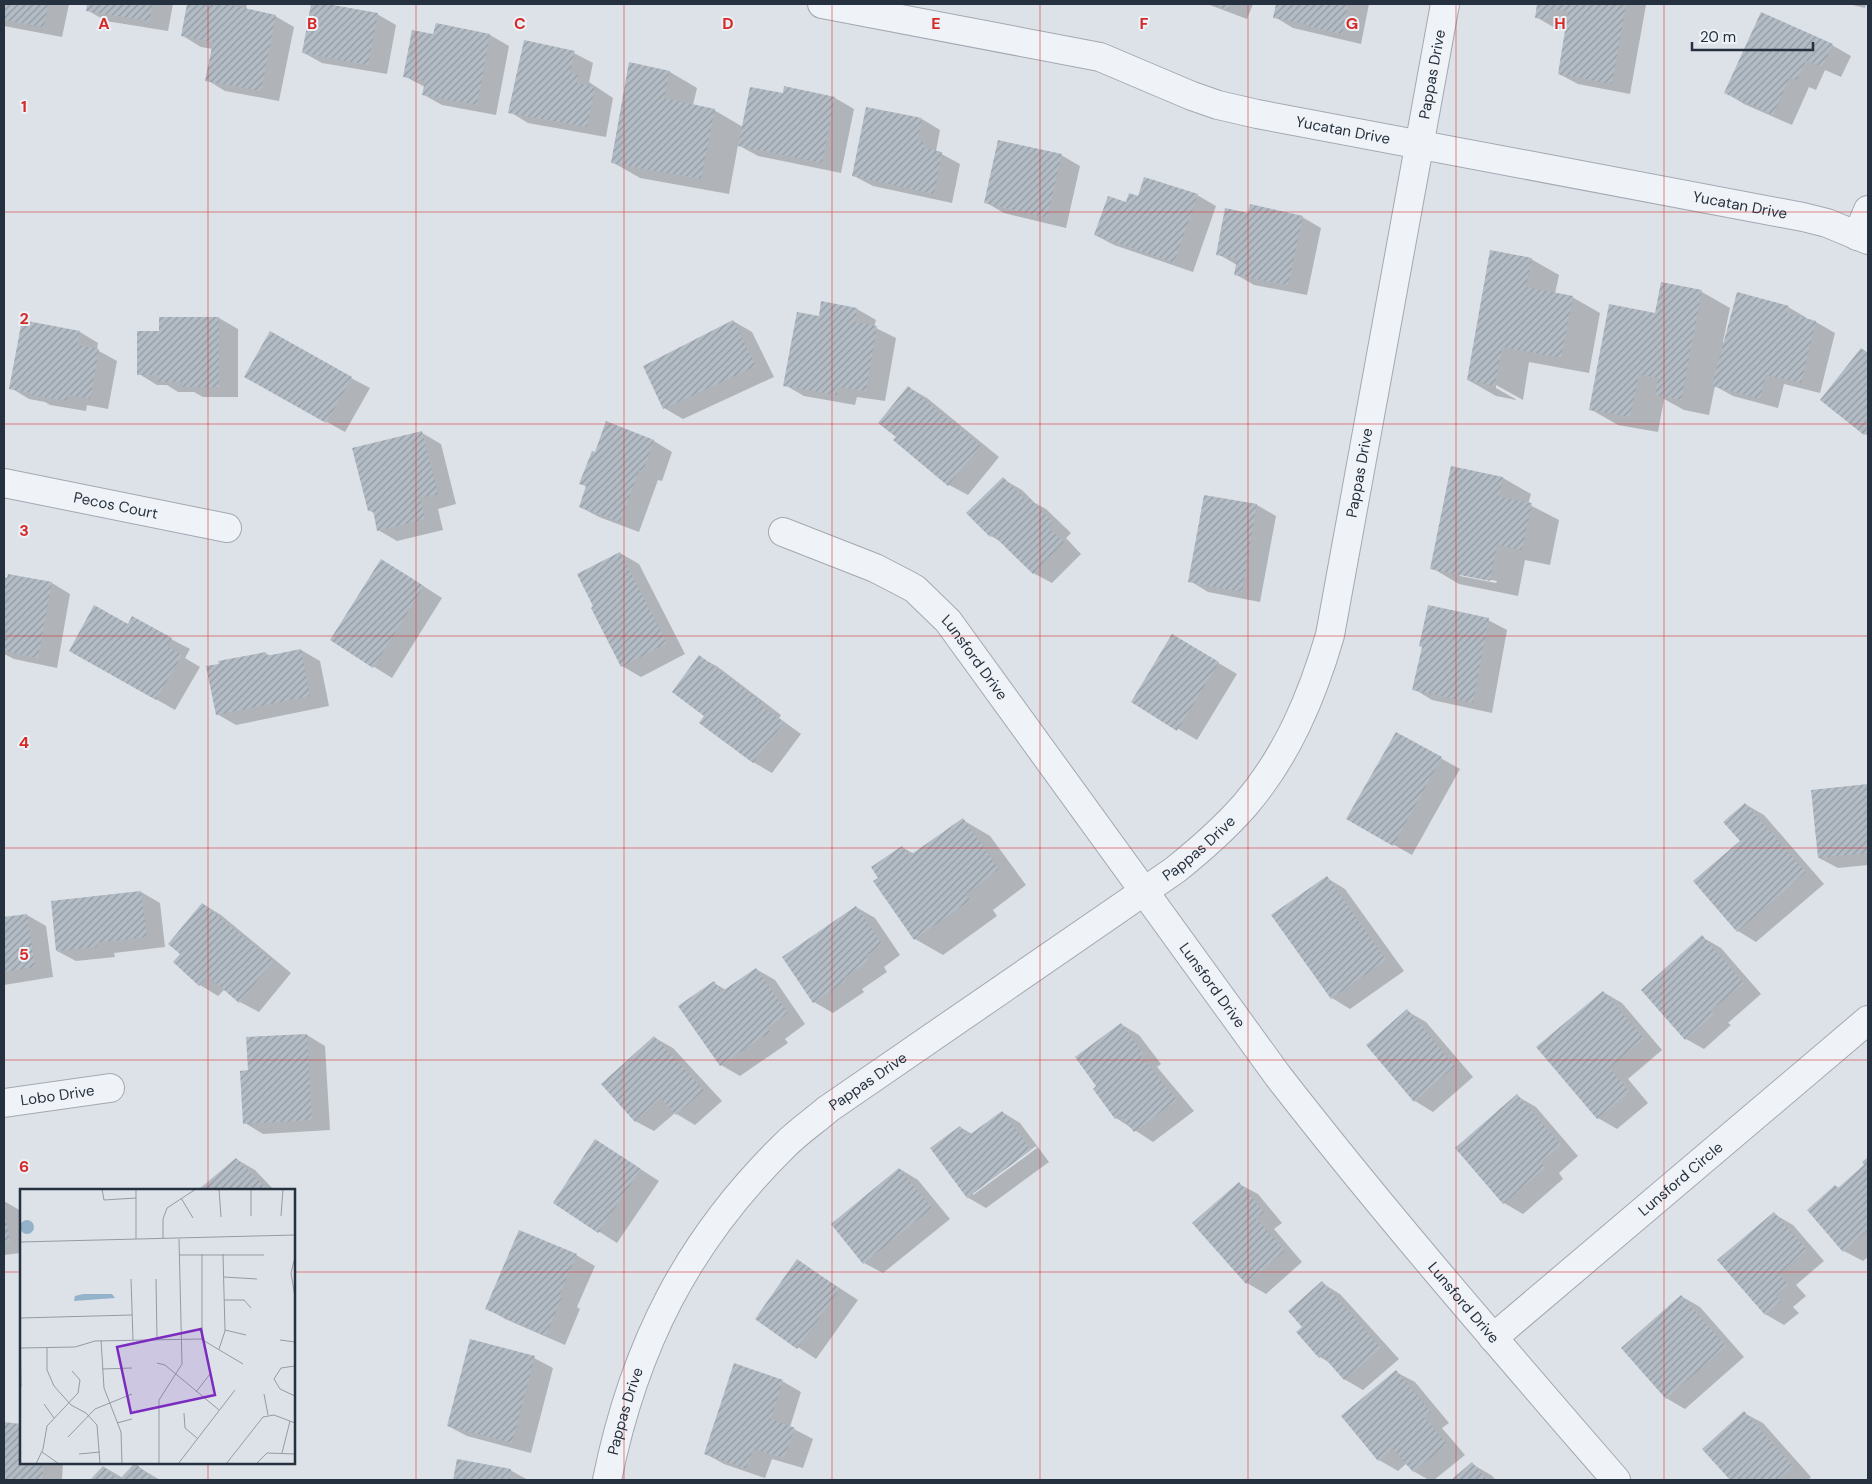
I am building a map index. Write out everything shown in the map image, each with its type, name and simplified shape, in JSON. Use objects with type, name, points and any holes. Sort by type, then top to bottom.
[{"type":"street","name":"Yucatan Drive","points":[[822,4],[901,11],[1100,57],[1218,105],[1283,120],[1803,217],[1827,223],[1863,238]]},
{"type":"street","name":"Pappas Drive","points":[[607,1480],[620,1422],[638,1367],[652,1333],[678,1282],[709,1234],[732,1202],[758,1173],[785,1145],[828,1109],[1175,870],[1205,846],[1245,805],[1289,740],[1313,690],[1330,635],[1445,4]]},
{"type":"street","points":[[1863,238],[1868,210]]},
{"type":"street","name":"Pecos Court","points":[[4,484],[227,528]]},
{"type":"street","name":"Lunsford Drive","points":[[783,532],[875,568],[906,584],[915,589],[948,621],[1278,1076],[1360,1181],[1616,1480]]},
{"type":"street","name":"Lunsford Circle","points":[[1493,1338],[1868,1020]]},
{"type":"street","name":"Lobo Drive","points":[[4,1103],[110,1088]]},
{"type":"building","points":[[4,4],[48,4],[44,27],[4,20]]},
{"type":"building","points":[[87,4],[153,4],[149,21],[86,11]]},
{"type":"building","points":[[187,4],[226,4],[276,15],[261,91],[205,81],[213,42],[181,36]]},
{"type":"building","points":[[311,4],[327,4],[378,13],[368,65],[302,53]]},
{"type":"building","points":[[1213,4],[1230,4],[1228,10]]},
{"type":"building","points":[[1276,4],[1348,4],[1342,34],[1306,26],[1307,24],[1273,18]]},
{"type":"building","points":[[1537,4],[1626,4],[1612,84],[1558,74],[1568,12],[1551,9],[1548,20],[1535,18]]},
{"type":"building","points":[[1761,12],[1833,44],[1822,67],[1806,60],[1797,80],[1790,77],[1773,115],[1724,93]]},
{"type":"building","points":[[436,23],[490,34],[477,105],[422,95],[425,81],[403,77],[412,30],[433,34]]},
{"type":"building","points":[[524,40],[575,51],[570,73],[578,75],[577,83],[595,86],[587,127],[508,113]]},
{"type":"building","points":[[629,62],[670,71],[664,98],[715,109],[701,179],[611,163]]},
{"type":"building","points":[[784,86],[835,97],[822,163],[738,146],[750,87],[783,93]]},
{"type":"building","points":[[866,107],[922,118],[918,141],[924,142],[924,148],[942,152],[934,194],[852,176]]},
{"type":"building","points":[[998,140],[1062,154],[1047,218],[984,203]]},
{"type":"building","points":[[1144,177],[1198,194],[1174,263],[1094,235],[1108,196],[1126,202],[1129,193],[1138,196]]},
{"type":"building","points":[[1250,204],[1303,216],[1288,285],[1234,275],[1237,259],[1216,255],[1225,208],[1248,213]]},
{"type":"building","points":[[1490,250],[1532,258],[1526,287],[1573,296],[1561,358],[1502,347],[1495,386],[1467,380]]},
{"type":"building","points":[[1661,282],[1702,290],[1681,400],[1655,395],[1658,378],[1639,374],[1630,417],[1589,410],[1609,304],[1655,313]]},
{"type":"building","points":[[1737,292],[1789,306],[1787,313],[1816,321],[1801,383],[1766,375],[1760,399],[1712,386]]},
{"type":"building","points":[[821,301],[857,308],[855,322],[877,326],[866,391],[838,387],[837,395],[783,386],[797,312],[819,316]]},
{"type":"building","points":[[159,317],[219,317],[219,387],[183,387],[183,382],[158,382],[158,375],[137,375],[137,331],[159,331]]},
{"type":"building","points":[[22,320],[80,331],[77,345],[99,349],[90,399],[68,395],[68,401],[30,395],[31,393],[9,389]]},
{"type":"building","points":[[733,320],[756,366],[663,409],[643,366]]},
{"type":"building","points":[[270,331],[352,377],[326,423],[244,377]]},
{"type":"building","points":[[1861,348],[1868,353],[1868,431],[1864,435],[1820,400]]},
{"type":"building","points":[[908,386],[981,446],[948,486],[893,440],[896,437],[878,423]]},
{"type":"building","points":[[606,421],[654,440],[643,471],[639,470],[620,522],[579,507],[586,486],[579,484],[592,451],[595,452]]},
{"type":"building","points":[[422,431],[438,494],[420,498],[425,519],[377,531],[373,510],[368,511],[352,448]]},
{"type":"building","points":[[1451,466],[1503,477],[1499,497],[1532,503],[1522,550],[1497,545],[1490,581],[1430,569]]},
{"type":"building","points":[[1003,477],[1025,499],[1028,497],[1053,522],[1048,527],[1064,542],[1033,574],[993,535],[990,537],[966,513]]},
{"type":"building","points":[[1204,495],[1257,504],[1242,592],[1188,582]]},
{"type":"building","points":[[620,552],[667,643],[621,667],[591,608],[593,606],[577,574]]},
{"type":"building","points":[[381,559],[424,586],[373,668],[330,640]]},
{"type":"building","points":[[8,574],[52,582],[38,658],[4,651],[4,577],[7,578]]},
{"type":"building","points":[[94,605],[128,624],[132,616],[172,638],[167,646],[182,655],[156,700],[69,651]]},
{"type":"building","points":[[1428,605],[1489,618],[1473,703],[1412,690],[1422,647],[1419,646]]},
{"type":"building","points":[[1172,634],[1219,662],[1177,731],[1131,702]]},
{"type":"building","points":[[301,649],[310,696],[216,715],[206,666],[219,664],[218,661],[266,652],[266,656]]},
{"type":"building","points":[[699,655],[763,703],[761,706],[784,722],[753,763],[699,723],[704,716],[672,692]]},
{"type":"building","points":[[1396,732],[1442,757],[1393,846],[1346,819]]},
{"type":"building","points":[[1868,784],[1868,853],[1818,858],[1811,790]]},
{"type":"building","points":[[1745,803],[1806,872],[1737,932],[1693,881],[1740,841],[1723,822]]},
{"type":"building","points":[[963,818],[999,869],[966,894],[970,900],[914,940],[873,881],[878,878],[871,867],[902,846],[909,856]]},
{"type":"building","points":[[1327,876],[1386,960],[1331,999],[1271,915]]},
{"type":"building","points":[[141,891],[147,937],[96,943],[97,947],[56,951],[51,901]]},
{"type":"building","points":[[202,903],[273,961],[239,1003],[208,976],[199,986],[173,962],[180,954],[168,944]]},
{"type":"building","points":[[856,906],[882,944],[866,956],[869,961],[844,978],[846,981],[813,1003],[782,957]]},
{"type":"building","points":[[27,914],[35,967],[4,972],[4,917]]},
{"type":"building","points":[[1702,935],[1744,983],[1710,1011],[1714,1014],[1685,1040],[1641,990]]},
{"type":"building","points":[[756,968],[788,1013],[767,1028],[770,1032],[720,1066],[678,1006],[714,981],[721,992]]},
{"type":"building","points":[[1603,991],[1644,1038],[1610,1068],[1630,1092],[1597,1119],[1536,1047]]},
{"type":"building","points":[[1407,1009],[1455,1066],[1414,1102],[1366,1045]]},
{"type":"building","points":[[1121,1023],[1143,1053],[1140,1055],[1177,1100],[1134,1132],[1121,1115],[1115,1119],[1093,1089],[1096,1086],[1075,1057]]},
{"type":"building","points":[[307,1034],[312,1120],[243,1124],[240,1071],[248,1070],[246,1037]]},
{"type":"building","points":[[654,1036],[704,1090],[676,1115],[661,1098],[635,1122],[601,1084]]},
{"type":"building","points":[[1517,1094],[1561,1145],[1541,1162],[1545,1168],[1503,1204],[1455,1148]]},
{"type":"building","points":[[1002,1111],[1031,1150],[967,1198],[930,1148],[960,1126],[968,1136]]},
{"type":"building","points":[[595,1139],[641,1169],[598,1233],[553,1203]]},
{"type":"building","points":[[1868,1157],[1868,1230],[1843,1252],[1807,1210],[1835,1185],[1838,1188],[1864,1165],[1862,1162]]},
{"type":"building","points":[[236,1158],[267,1189],[199,1189]]},
{"type":"building","points":[[899,1168],[932,1208],[863,1264],[831,1224]]},
{"type":"building","points":[[1239,1182],[1264,1212],[1256,1218],[1285,1251],[1246,1284],[1192,1223]]},
{"type":"building","points":[[4,1209],[10,1241],[4,1242]]},
{"type":"building","points":[[1774,1212],[1807,1250],[1779,1274],[1788,1285],[1775,1295],[1781,1301],[1765,1315],[1717,1260]]},
{"type":"building","points":[[519,1230],[577,1254],[559,1296],[562,1297],[546,1336],[485,1309]]},
{"type":"building","points":[[797,1259],[840,1289],[797,1349],[755,1319]]},
{"type":"building","points":[[1322,1281],[1381,1348],[1344,1380],[1322,1355],[1319,1358],[1296,1332],[1302,1327],[1288,1311]]},
{"type":"building","points":[[1681,1295],[1726,1346],[1666,1399],[1621,1348]]},
{"type":"building","points":[[470,1339],[535,1356],[512,1443],[447,1426]]},
{"type":"building","points":[[734,1363],[783,1380],[771,1419],[795,1428],[784,1458],[753,1449],[746,1469],[704,1454]]},
{"type":"building","points":[[1396,1370],[1431,1412],[1424,1417],[1447,1444],[1413,1472],[1393,1449],[1378,1461],[1341,1416]]},
{"type":"building","points":[[1744,1411],[1793,1466],[1778,1480],[1730,1480],[1702,1449]]},
{"type":"building","points":[[4,1422],[20,1424],[20,1464],[44,1464],[42,1480],[4,1479]]},
{"type":"building","points":[[457,1459],[511,1469],[509,1480],[453,1480]]},
{"type":"building","points":[[1472,1462],[1487,1480],[1451,1480]]},
{"type":"building","points":[[136,1464],[154,1480],[119,1480]]},
{"type":"building","points":[[103,1466],[119,1480],[90,1480]]}]
